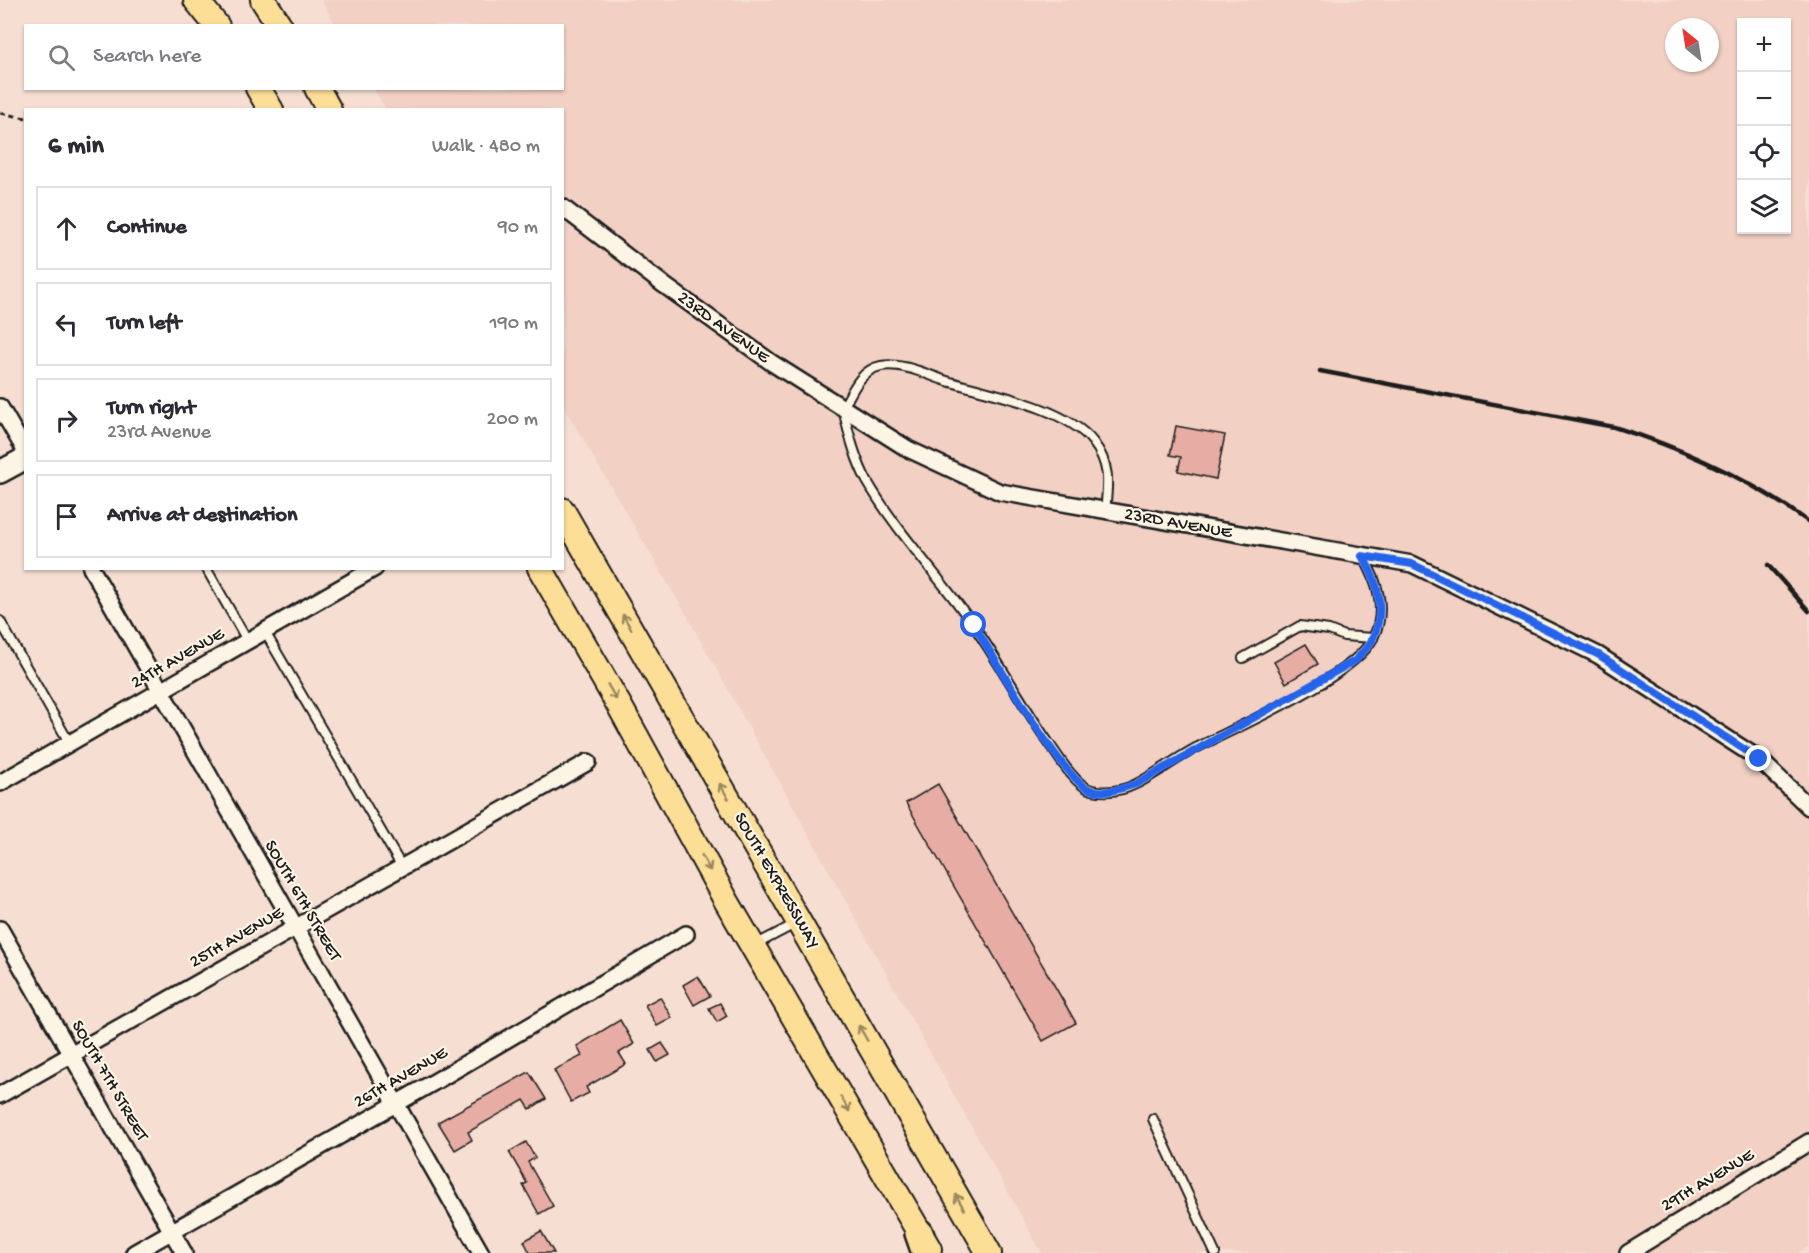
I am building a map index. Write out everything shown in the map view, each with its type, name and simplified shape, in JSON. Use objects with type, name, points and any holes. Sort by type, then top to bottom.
[{"type":"main road","points":[[196,0],[215,24]]},
{"type":"main road","points":[[263,0],[279,24]]},
{"type":"main road","points":[[259,90],[270,108]]},
{"type":"main road","points":[[318,90],[328,108]]},
{"type":"main road","points":[[0,472],[24,459]]},
{"type":"main road","name":"SOUTH EXPRESSWAY","points":[[564,513],[989,1253]]},
{"type":"main road","points":[[541,570],[925,1246]]},
{"type":"street","name":"23RD AVENUE","points":[[564,208],[762,357],[908,449],[1000,492],[1412,564],[1599,655],[1759,759],[1809,807]]},
{"type":"street","points":[[0,407],[24,449]]},
{"type":"street","name":"SOUTH 6TH STREET","points":[[92,570],[481,1253]]},
{"type":"street","name":"24TH AVENUE","points":[[0,783],[372,570]]},
{"type":"street","name":"25TH AVENUE","points":[[0,1095],[588,762]]},
{"type":"street","name":"SOUTH 7TH STREET","points":[[0,929],[184,1253]]},
{"type":"street","name":"26TH AVENUE","points":[[134,1253],[396,1104],[686,934]]},
{"type":"street","name":"29TH AVENUE","points":[[1628,1253],[1809,1142]]},
{"type":"lane","points":[[1105,511],[1109,475],[1094,443],[1085,433],[1060,418],[1018,400],[908,369],[881,366],[859,380],[843,408],[849,435],[867,480],[918,556],[974,625],[1021,702],[1072,776],[1089,789],[1112,792],[1136,784],[1181,756],[1325,680],[1356,660],[1373,638],[1379,609],[1379,590],[1362,556]]},
{"type":"lane","points":[[207,570],[248,642]]},
{"type":"lane","points":[[0,621],[70,744]]},
{"type":"lane","points":[[1243,658],[1300,626],[1329,630],[1344,636],[1373,638]]},
{"type":"lane","points":[[265,632],[402,867]]},
{"type":"lane","points":[[753,946],[799,921]]},
{"type":"lane","points":[[1153,1119],[1215,1253]]},
{"type":"path","points":[[0,113],[24,118]]},
{"type":"shaded area","points":[[321,0],[1809,0],[1809,1246],[1798,1253],[1042,1253],[683,609],[564,408],[564,108],[385,108],[375,90],[564,90],[564,24],[335,24]]},
{"type":"building","points":[[1176,426],[1225,435],[1216,479],[1178,471],[1181,457],[1170,455]]},
{"type":"building","points":[[1306,644],[1318,664],[1286,683],[1274,662]]},
{"type":"building","points":[[938,784],[1076,1023],[1043,1041],[906,803]]},
{"type":"building","points":[[698,976],[710,996],[694,1005],[683,985]]},
{"type":"building","points":[[660,997],[672,1018],[657,1026],[645,1005]]},
{"type":"building","points":[[720,1003],[727,1016],[717,1022],[709,1008]]},
{"type":"building","points":[[620,1020],[634,1044],[619,1053],[626,1064],[586,1087],[589,1093],[571,1102],[554,1070],[582,1056],[577,1046]]},
{"type":"building","points":[[662,1043],[670,1055],[657,1062],[650,1050]]},
{"type":"building","points":[[529,1072],[546,1099],[530,1109],[524,1100],[468,1132],[472,1140],[455,1150],[438,1122]]},
{"type":"building","points":[[526,1142],[535,1158],[528,1162],[553,1206],[539,1214],[523,1185],[527,1183],[509,1152]]},
{"type":"building","points":[[541,1231],[554,1253],[530,1253],[524,1241]]},
{"type":"railway","points":[[1320,371],[1614,427],[1640,435],[1690,455],[1740,479],[1809,522]]},
{"type":"railway","points":[[1768,565],[1809,611]]},
{"type":"route","points":[[974,625],[1055,752],[1072,776],[1089,789],[1112,792],[1136,784],[1181,756],[1295,697],[1356,660],[1373,638],[1379,609],[1379,590],[1362,556],[1412,564],[1599,655],[1759,759]]}]
